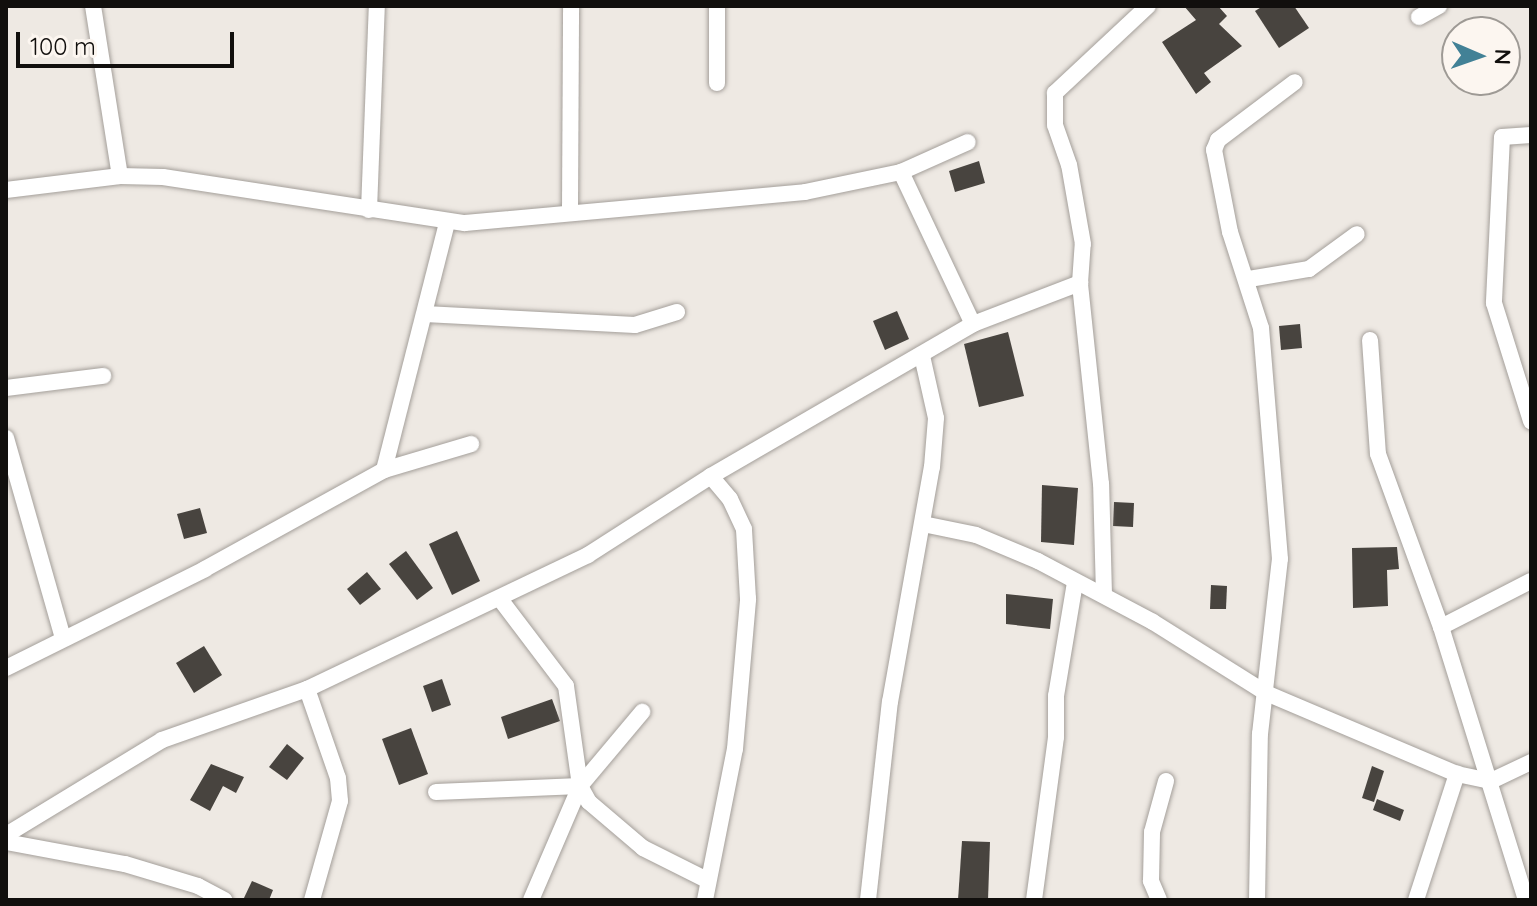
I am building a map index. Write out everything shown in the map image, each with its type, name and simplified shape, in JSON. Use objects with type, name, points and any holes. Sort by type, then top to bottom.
[{"type":"street","points":[[93,6],[120,176]]},
{"type":"street","points":[[369,210],[377,6]]},
{"type":"street","points":[[570,210],[571,6]]},
{"type":"street","points":[[717,6],[717,83]]},
{"type":"street","points":[[1104,595],[1101,484],[1080,283],[1081,228],[1069,165],[1055,125],[1055,93],[1085,59],[1148,6]]},
{"type":"street","points":[[1419,17],[1439,6]]},
{"type":"street","points":[[1257,900],[1260,734],[1280,559],[1268,385],[1249,279],[1230,232],[1214,150],[1218,140],[1295,82]]},
{"type":"street","points":[[1531,135],[1502,137],[1494,303],[1513,374],[1531,421]]},
{"type":"street","points":[[6,190],[120,176],[163,177],[447,223],[570,210],[748,199],[901,172],[968,142]]},
{"type":"street","points":[[901,172],[973,324]]},
{"type":"street","points":[[384,470],[447,223]]},
{"type":"street","points":[[1249,279],[1309,269],[1357,234]]},
{"type":"street","points":[[6,835],[162,740],[307,689],[588,555],[711,476],[973,324],[1080,283]]},
{"type":"street","points":[[425,314],[635,325],[677,312]]},
{"type":"street","points":[[1370,340],[1378,454],[1441,627],[1526,900]]},
{"type":"street","points":[[868,900],[890,702],[923,524],[936,418],[922,356]]},
{"type":"street","points":[[1513,374],[1531,370]]},
{"type":"street","points":[[6,388],[103,376]]},
{"type":"street","points":[[6,438],[63,638]]},
{"type":"street","points":[[6,668],[205,569],[384,470],[471,444]]},
{"type":"street","points":[[705,900],[735,749],[748,599],[744,529],[730,499],[711,476]]},
{"type":"street","points":[[923,524],[976,535],[1104,595],[1266,693],[1457,774],[1491,781],[1531,762]]},
{"type":"street","points":[[1441,627],[1531,581]]},
{"type":"street","points":[[1034,900],[1056,737],[1056,696],[1075,582]]},
{"type":"street","points":[[500,599],[566,686],[580,786],[589,802],[643,848],[707,880]]},
{"type":"street","points":[[307,689],[338,778],[340,801],[312,900]]},
{"type":"street","points":[[531,900],[580,786],[642,712]]},
{"type":"street","points":[[1416,900],[1457,774]]},
{"type":"street","points":[[1159,900],[1151,881],[1152,832],[1166,781]]},
{"type":"street","points":[[436,792],[580,786]]},
{"type":"street","points":[[6,842],[125,864],[198,886],[224,900]]},
{"type":"building","points":[[1184,6],[1218,6],[1227,16],[1219,24],[1242,46],[1204,73],[1211,82],[1196,94],[1162,42],[1196,20]]},
{"type":"building","points":[[1263,6],[1294,6],[1309,28],[1279,48],[1255,11]]},
{"type":"building","points":[[979,161],[985,183],[955,192],[949,171]]},
{"type":"building","points":[[897,311],[909,339],[885,350],[873,321]]},
{"type":"building","points":[[1300,324],[1302,348],[1281,350],[1279,326]]},
{"type":"building","points":[[1008,332],[1024,396],[979,407],[964,344]]},
{"type":"building","points":[[1042,485],[1078,488],[1074,545],[1041,542]]},
{"type":"building","points":[[1114,502],[1134,503],[1133,527],[1113,526]]},
{"type":"building","points":[[200,508],[207,533],[184,539],[177,514]]},
{"type":"building","points":[[457,531],[480,581],[452,595],[429,544]]},
{"type":"building","points":[[1397,547],[1399,569],[1387,570],[1388,606],[1353,608],[1352,548]]},
{"type":"building","points":[[406,551],[433,588],[417,600],[389,564]]},
{"type":"building","points":[[367,572],[381,589],[360,605],[347,589]]},
{"type":"building","points":[[1211,585],[1227,586],[1226,609],[1210,609]]},
{"type":"building","points":[[1006,594],[1053,599],[1050,629],[1006,624]]},
{"type":"building","points":[[204,646],[222,675],[194,693],[176,663]]},
{"type":"building","points":[[442,679],[451,705],[432,712],[423,686]]},
{"type":"building","points":[[552,699],[560,721],[508,739],[501,717]]},
{"type":"building","points":[[411,728],[428,774],[399,785],[382,739]]},
{"type":"building","points":[[287,744],[304,758],[287,780],[269,767]]},
{"type":"building","points":[[211,764],[244,777],[236,793],[223,786],[210,811],[190,800]]},
{"type":"building","points":[[1372,766],[1384,771],[1374,802],[1362,798]]},
{"type":"building","points":[[1377,799],[1404,810],[1400,821],[1373,810]]},
{"type":"building","points":[[962,841],[990,842],[988,900],[958,900]]},
{"type":"building","points":[[252,881],[273,890],[269,900],[243,900]]}]
